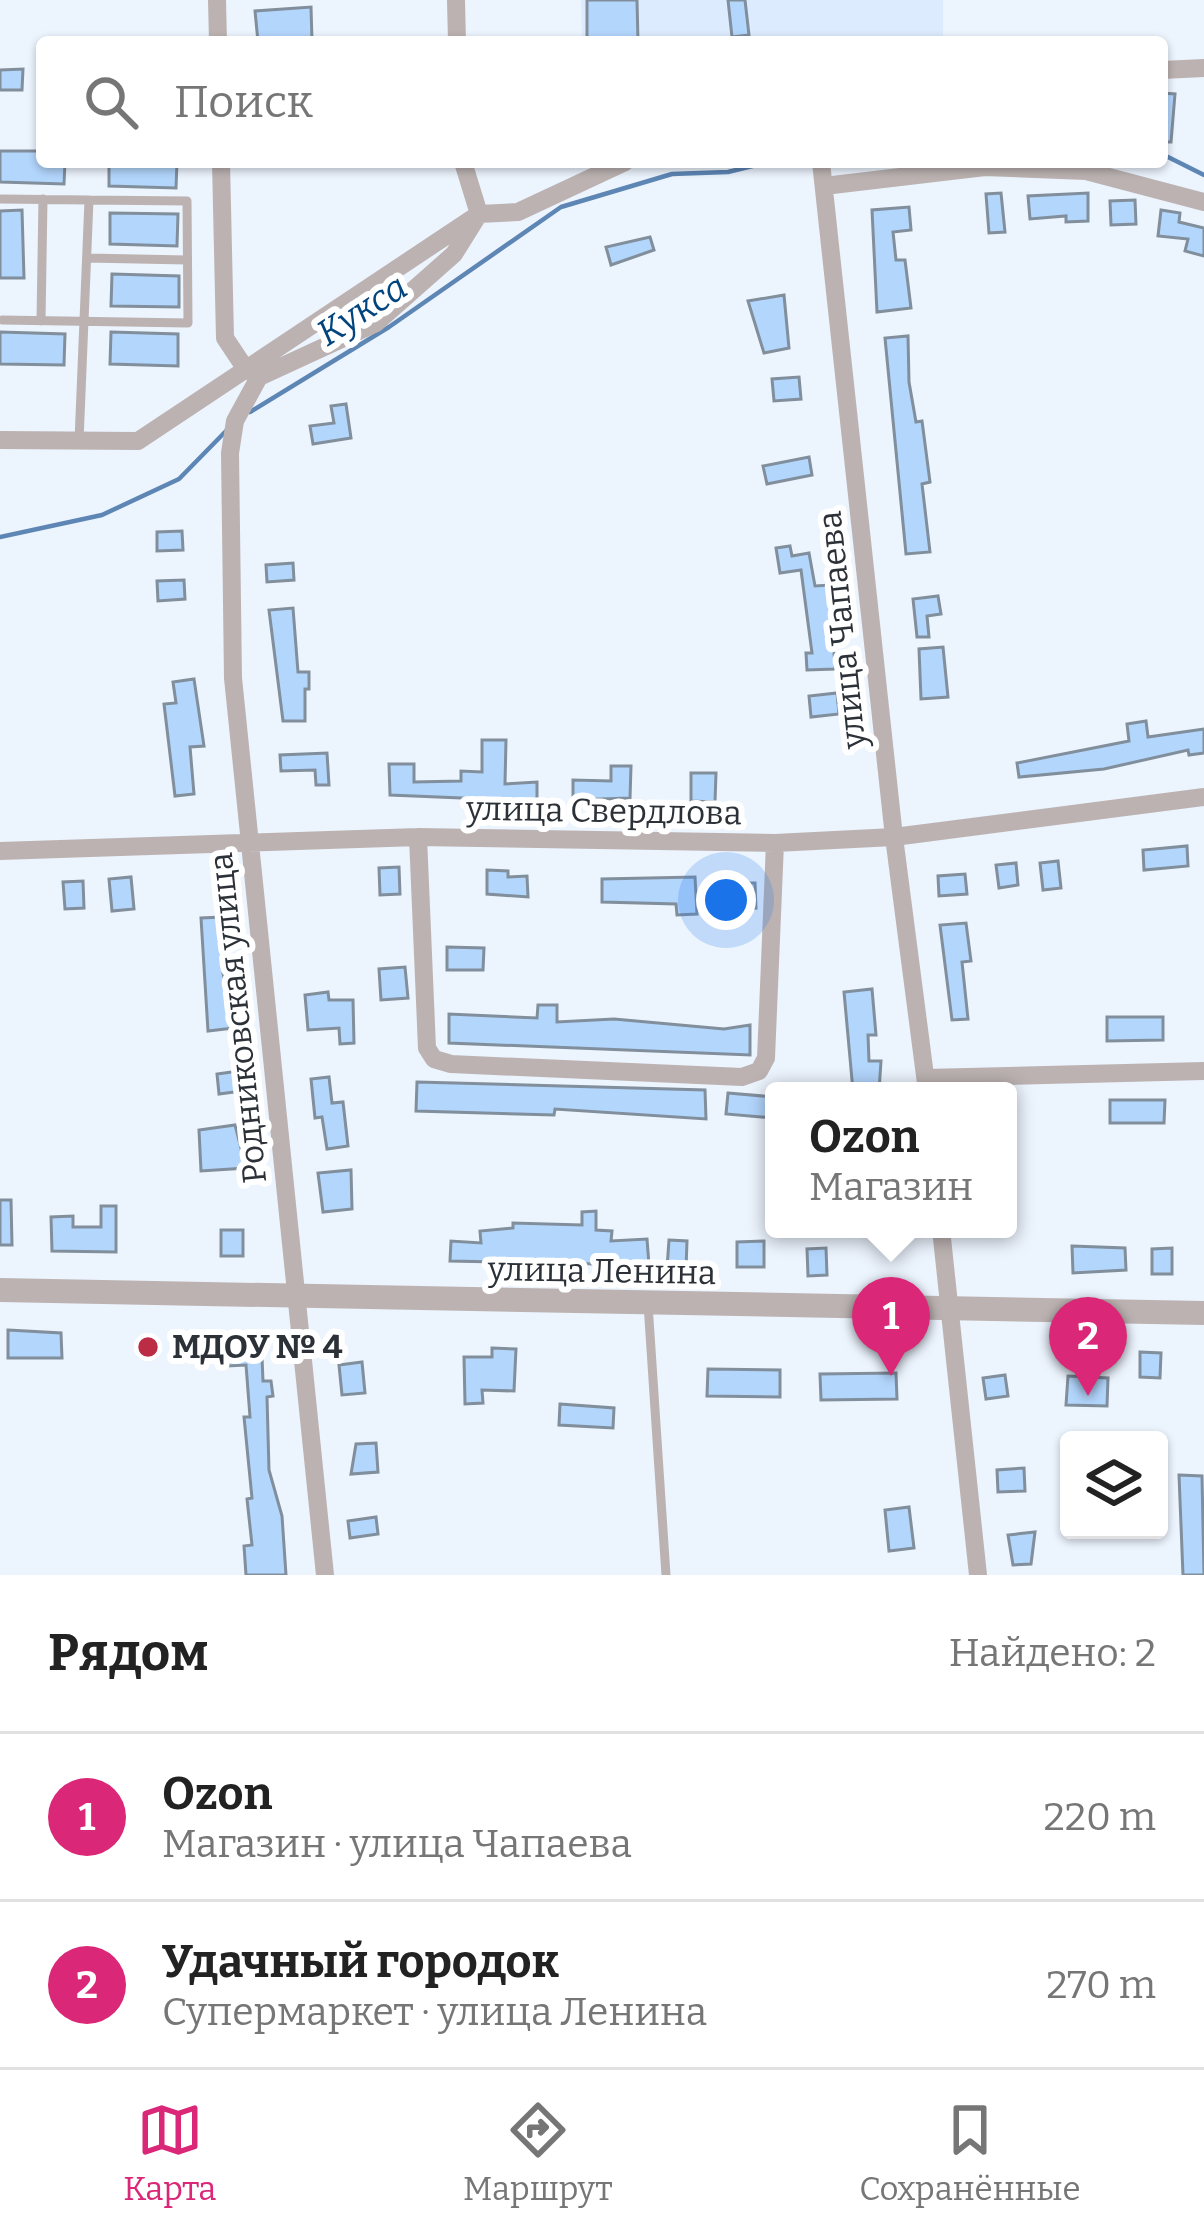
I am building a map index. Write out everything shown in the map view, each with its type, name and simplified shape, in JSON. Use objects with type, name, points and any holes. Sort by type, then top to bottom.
[{"type":"street","points":[[218,0],[218,36]]},
{"type":"street","points":[[456,0],[457,36]]},
{"type":"street","points":[[1168,70],[1204,68]]},
{"type":"street","points":[[221,168],[225,338],[252,373]]},
{"type":"street","points":[[252,373],[376,323],[454,254],[479,214],[465,168]]},
{"type":"street","points":[[0,440],[138,441],[252,373],[479,214],[518,212],[612,168]]},
{"type":"street","name":"улица Чапаева","points":[[821,168],[894,837],[926,1082]]},
{"type":"street","points":[[824,186],[977,168]]},
{"type":"street","points":[[1005,168],[1086,172],[1204,202]]},
{"type":"street","name":"Родниковская улица","points":[[252,373],[235,421],[230,453],[233,678],[325,1575]]},
{"type":"street","name":"улица Свердлова","points":[[0,851],[418,837],[775,843],[894,837],[1204,797]]},
{"type":"street","points":[[418,837],[427,1048],[434,1059],[451,1064],[742,1077],[759,1071],[766,1058],[775,843]]},
{"type":"street","points":[[969,1082],[1204,1071]]},
{"type":"street","points":[[942,1238],[978,1575]]},
{"type":"street","name":"улица Ленина","points":[[0,1290],[298,1300],[1204,1313]]},
{"type":"lane","points":[[0,199],[188,201],[188,323],[2,320]]},
{"type":"lane","points":[[40,321],[43,199]]},
{"type":"lane","points":[[79,440],[89,200]]},
{"type":"lane","points":[[87,258],[188,260]]},
{"type":"lane","points":[[648,1304],[666,1575]]},
{"type":"shaded area","points":[[581,0],[943,0],[943,36],[582,36]]},
{"type":"building","points":[[587,0],[637,0],[638,36],[587,36]]},
{"type":"building","points":[[728,0],[745,0],[749,35],[732,36]]},
{"type":"building","points":[[311,7],[312,36],[257,36],[255,11]]},
{"type":"building","points":[[23,69],[22,90],[0,90],[0,70]]},
{"type":"building","points":[[1168,93],[1175,94],[1168,142]]},
{"type":"building","points":[[0,151],[36,151],[36,168],[65,168],[64,184],[0,182]]},
{"type":"building","points":[[109,168],[177,168],[176,188],[109,186]]},
{"type":"building","points":[[1001,193],[1005,232],[989,233],[986,194]]},
{"type":"building","points":[[1088,193],[1088,221],[1066,222],[1066,216],[1030,219],[1028,196]]},
{"type":"building","points":[[1135,200],[1136,224],[1111,225],[1110,201]]},
{"type":"building","points":[[909,207],[911,230],[893,232],[896,260],[905,260],[911,308],[877,312],[872,210]]},
{"type":"building","points":[[22,210],[24,278],[0,278],[0,211]]},
{"type":"building","points":[[1161,210],[1180,213],[1179,222],[1204,228],[1204,256],[1185,251],[1188,239],[1158,236]]},
{"type":"building","points":[[110,213],[178,214],[177,246],[110,244]]},
{"type":"building","points":[[650,237],[654,250],[611,265],[606,247]]},
{"type":"building","points":[[112,274],[179,276],[179,307],[111,306]]},
{"type":"building","points":[[784,295],[789,348],[764,353],[748,301]]},
{"type":"building","points":[[0,332],[65,334],[64,365],[0,364]]},
{"type":"building","points":[[111,332],[178,334],[178,366],[110,364]]},
{"type":"building","points":[[908,336],[909,382],[916,422],[922,421],[930,482],[922,484],[930,552],[906,554],[885,338]]},
{"type":"building","points":[[799,377],[801,399],[774,401],[772,379]]},
{"type":"building","points":[[346,404],[351,438],[313,444],[310,426],[334,423],[331,406]]},
{"type":"building","points":[[809,457],[812,475],[767,484],[763,466]]},
{"type":"building","points":[[182,531],[183,550],[157,551],[157,532]]},
{"type":"building","points":[[790,546],[792,556],[809,553],[815,586],[830,585],[835,669],[807,670],[806,653],[812,653],[801,570],[780,573],[776,548]]},
{"type":"building","points":[[293,563],[294,580],[267,582],[266,565]]},
{"type":"building","points":[[184,580],[185,599],[158,601],[157,581]]},
{"type":"building","points":[[938,596],[941,614],[927,616],[929,637],[917,637],[913,599]]},
{"type":"building","points":[[293,608],[298,672],[309,672],[305,721],[283,721],[269,610]]},
{"type":"building","points":[[943,647],[948,697],[921,699],[919,649]]},
{"type":"building","points":[[194,679],[204,746],[190,747],[194,794],[175,796],[164,704],[176,703],[173,682]]},
{"type":"building","points":[[837,693],[839,714],[811,717],[809,696]]},
{"type":"building","points":[[1146,721],[1148,737],[1204,729],[1204,753],[1189,755],[1188,750],[1104,769],[1019,777],[1017,763],[1129,741],[1127,724]]},
{"type":"building","points":[[482,740],[506,740],[505,784],[537,782],[537,801],[390,795],[389,764],[414,764],[414,782],[461,781],[461,771],[482,772]]},
{"type":"building","points":[[327,753],[329,785],[316,785],[315,770],[281,771],[280,755]]},
{"type":"building","points":[[611,766],[631,766],[630,798],[573,800],[573,780],[611,781]]},
{"type":"building","points":[[691,773],[716,773],[715,802],[691,801]]},
{"type":"building","points":[[1187,846],[1188,866],[1144,870],[1143,850]]},
{"type":"building","points":[[1058,861],[1061,888],[1043,890],[1040,863]]},
{"type":"building","points":[[1016,863],[1018,885],[999,888],[996,865]]},
{"type":"building","points":[[399,867],[400,894],[380,895],[379,868]]},
{"type":"building","points":[[487,870],[508,871],[508,877],[527,876],[528,897],[487,894]]},
{"type":"building","points":[[965,874],[967,894],[939,896],[938,876]]},
{"type":"building","points":[[131,877],[134,909],[112,911],[109,879]]},
{"type":"building","points":[[695,877],[697,914],[677,915],[676,904],[602,902],[602,879]]},
{"type":"building","points":[[83,881],[84,908],[65,909],[63,882]]},
{"type":"building","points":[[737,883],[755,883],[756,908],[737,909]]},
{"type":"building","points":[[222,917],[228,967],[222,968],[234,1028],[208,1031],[201,918]]},
{"type":"building","points":[[966,923],[971,961],[962,962],[968,1019],[952,1020],[940,925]]},
{"type":"building","points":[[447,947],[484,948],[483,970],[447,970]]},
{"type":"building","points":[[405,967],[408,998],[381,1000],[379,969]]},
{"type":"building","points":[[872,989],[876,1035],[868,1035],[869,1061],[881,1061],[880,1082],[852,1082],[844,992]]},
{"type":"building","points":[[328,992],[329,1000],[353,1000],[354,1043],[340,1044],[339,1028],[308,1030],[305,995]]},
{"type":"building","points":[[538,1005],[557,1005],[557,1022],[614,1019],[724,1029],[750,1025],[750,1055],[449,1043],[449,1014],[537,1018]]},
{"type":"building","points":[[1107,1017],[1163,1017],[1163,1040],[1107,1041]]},
{"type":"building","points":[[239,1071],[242,1091],[219,1094],[217,1074]]},
{"type":"building","points":[[329,1077],[332,1103],[343,1102],[348,1146],[327,1149],[322,1117],[315,1118],[311,1079]]},
{"type":"building","points":[[417,1082],[705,1090],[706,1119],[555,1109],[554,1115],[416,1111]]},
{"type":"building","points":[[728,1093],[765,1096],[765,1117],[726,1114]]},
{"type":"building","points":[[1110,1100],[1165,1100],[1164,1123],[1110,1123]]},
{"type":"building","points":[[235,1125],[246,1168],[201,1171],[199,1130]]},
{"type":"building","points":[[351,1170],[352,1209],[323,1212],[318,1173]]},
{"type":"building","points":[[0,1200],[11,1200],[12,1245],[0,1245]]},
{"type":"building","points":[[101,1206],[116,1206],[116,1252],[52,1251],[51,1217],[73,1216],[73,1227],[101,1227]]},
{"type":"building","points":[[596,1211],[596,1230],[612,1231],[611,1241],[647,1239],[649,1265],[450,1261],[451,1241],[481,1243],[480,1231],[513,1228],[513,1223],[582,1225],[582,1212]]},
{"type":"building","points":[[221,1230],[243,1230],[243,1256],[221,1256]]},
{"type":"building","points":[[669,1240],[687,1241],[686,1269],[667,1268]]},
{"type":"building","points":[[764,1241],[764,1267],[737,1267],[737,1242]]},
{"type":"building","points":[[1072,1246],[1125,1248],[1126,1270],[1073,1273]]},
{"type":"building","points":[[826,1248],[827,1275],[808,1276],[807,1249]]},
{"type":"building","points":[[1172,1248],[1172,1274],[1152,1274],[1152,1249]]},
{"type":"building","points":[[8,1330],[61,1333],[62,1358],[8,1358]]},
{"type":"building","points":[[261,1333],[263,1381],[271,1381],[273,1396],[267,1397],[269,1470],[282,1516],[286,1575],[246,1575],[244,1546],[252,1545],[247,1499],[252,1498],[244,1417],[250,1417],[246,1365],[228,1366],[228,1335]]},
{"type":"building","points":[[492,1348],[516,1349],[514,1391],[482,1390],[483,1403],[465,1404],[464,1357],[492,1357]]},
{"type":"building","points":[[1140,1352],[1161,1353],[1160,1378],[1140,1377]]},
{"type":"building","points":[[362,1362],[365,1393],[342,1395],[339,1365]]},
{"type":"building","points":[[708,1369],[780,1370],[780,1397],[707,1396]]},
{"type":"building","points":[[896,1373],[897,1399],[821,1400],[820,1374]]},
{"type":"building","points":[[1005,1375],[1008,1396],[986,1399],[983,1378]]},
{"type":"building","points":[[1068,1376],[1108,1378],[1107,1406],[1066,1405]]},
{"type":"building","points":[[560,1404],[614,1408],[613,1428],[559,1425]]},
{"type":"building","points":[[376,1443],[378,1472],[351,1474],[356,1444]]},
{"type":"building","points":[[1024,1468],[1025,1491],[998,1492],[997,1470]]},
{"type":"building","points":[[1179,1475],[1202,1476],[1204,1575],[1183,1575]]},
{"type":"building","points":[[909,1507],[914,1548],[889,1551],[885,1510]]},
{"type":"building","points":[[376,1517],[378,1534],[350,1538],[348,1521]]},
{"type":"building","points":[[1035,1532],[1031,1564],[1013,1565],[1008,1535]]},
{"type":"waterway","name":"Кукса","points":[[1168,157],[1204,175]]},
{"type":"waterway","name":"Кукса","points":[[250,412],[389,327],[561,207],[672,174],[744,168]]},
{"type":"waterway","name":"Кукса","points":[[0,537],[102,515],[179,479],[227,430]]},
{"type":"place","name":"МДОУ № 4","points":[[148,1347]]},
{"type":"place","name":"Ozon","points":[[891,1376]]},
{"type":"place","name":"Удачный городок","points":[[1088,1396]]}]
